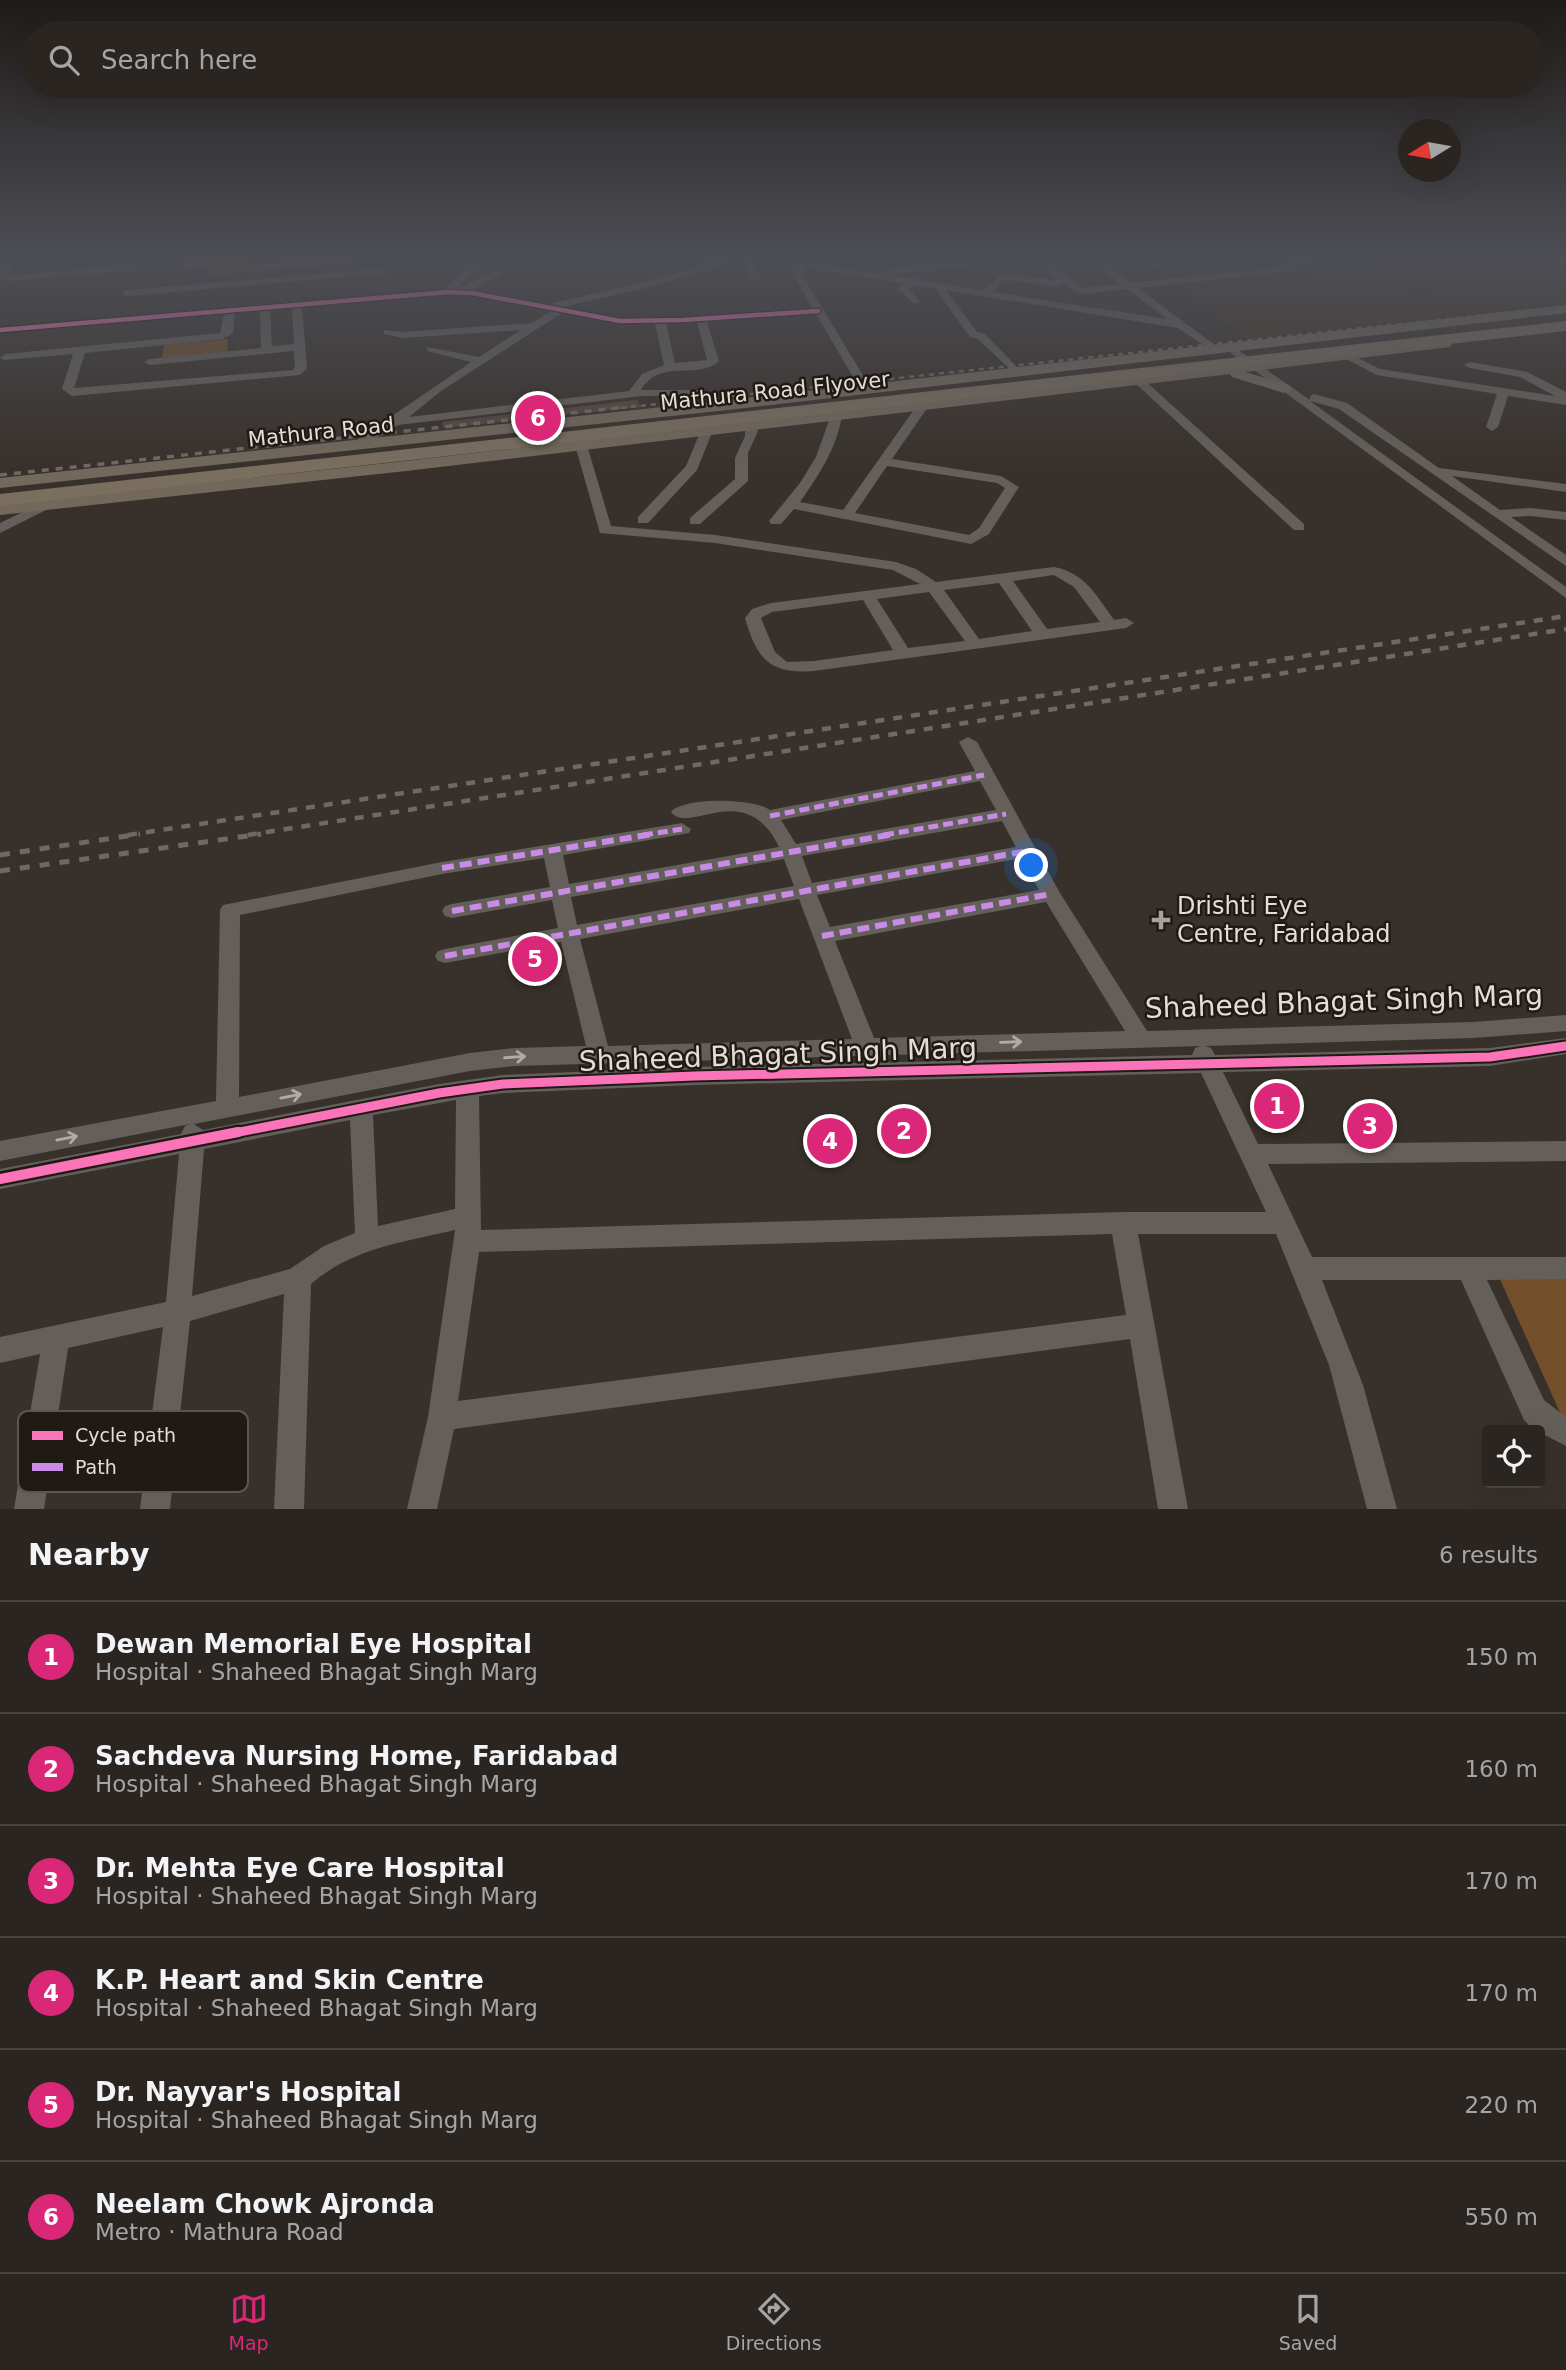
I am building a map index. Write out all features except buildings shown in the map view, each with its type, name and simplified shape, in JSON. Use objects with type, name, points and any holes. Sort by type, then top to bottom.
[{"type":"highway","name":"Mathura Road Flyover","points":[[407,455],[1461,328]]},
{"type":"highway","name":"Mathura Road Flyover","points":[[646,419],[796,407],[1562,328]]},
{"type":"highway","points":[[646,419],[737,404]]},
{"type":"highway","name":"Mathura Road","points":[[0,490],[646,419]]},
{"type":"highway","points":[[362,452],[455,460]]},
{"type":"highway","name":"Mathura Road","points":[[0,500],[362,452],[407,455]]},
{"type":"highway","points":[[50,477],[163,472]]},
{"type":"main road","points":[[0,483],[362,452],[673,411],[1400,328]]},
{"type":"main road","points":[[0,510],[455,460],[1563,328]]},
{"type":"main road","points":[[1276,343],[1277,351],[1282,355],[1310,360]]},
{"type":"main road","points":[[1174,355],[1196,363],[1203,373]]},
{"type":"main road","points":[[1203,373],[1246,375],[1291,387],[1293,371],[1310,360]]},
{"type":"street","points":[[0,368],[18,328]]},
{"type":"street","points":[[228,328],[233,353]]},
{"type":"street","points":[[266,328],[267,350]]},
{"type":"street","points":[[80,350],[68,392],[79,394],[145,388],[296,373],[302,368],[299,328]]},
{"type":"street","points":[[388,332],[403,335],[500,328]]},
{"type":"street","points":[[362,452],[431,393],[531,328]]},
{"type":"street","points":[[662,328],[670,366]]},
{"type":"street","points":[[633,394],[637,384],[651,372],[670,366],[713,362],[704,328]]},
{"type":"street","points":[[829,328],[866,390]]},
{"type":"street","points":[[971,328],[1017,373]]},
{"type":"street","points":[[1187,328],[1215,350]]},
{"type":"street","points":[[5,357],[219,337],[228,333]]},
{"type":"street","points":[[145,388],[153,343]]},
{"type":"street","points":[[150,362],[300,347]]},
{"type":"street","points":[[1237,348],[1291,387],[1354,439],[1566,582]]},
{"type":"street","points":[[431,349],[481,361]]},
{"type":"street","points":[[1348,356],[1377,372],[1566,399]]},
{"type":"street","points":[[1470,365],[1523,374],[1566,399]]},
{"type":"street","points":[[1138,380],[1298,527]]},
{"type":"street","points":[[1291,387],[1314,398],[1343,406],[1566,562]]},
{"type":"street","points":[[1492,427],[1504,391]]},
{"type":"street","points":[[663,393],[673,411]]},
{"type":"street","points":[[395,422],[633,394],[702,393]]},
{"type":"street","points":[[1314,398],[1566,594]]},
{"type":"street","points":[[847,514],[924,404]]},
{"type":"street","points":[[776,521],[791,504],[830,443],[835,430],[836,415]]},
{"type":"street","points":[[695,521],[741,481],[745,474],[741,458],[752,438],[751,425]]},
{"type":"street","points":[[643,520],[692,467],[707,430]]},
{"type":"street","points":[[1335,437],[1354,439]]},
{"type":"street","points":[[581,445],[605,530],[699,536],[896,566],[914,572],[934,585],[974,643]]},
{"type":"street","points":[[791,504],[971,540],[984,531],[1012,487],[1001,480],[885,462]]},
{"type":"street","points":[[1436,471],[1566,488]]},
{"type":"street","points":[[0,529],[45,505]]},
{"type":"street","points":[[1497,514],[1531,512],[1566,516]]},
{"type":"street","points":[[1054,571],[1068,574],[1118,624],[785,667],[769,659],[754,626],[753,618],[762,610],[934,585],[1054,571]]},
{"type":"street","points":[[1003,577],[1042,634]]},
{"type":"street","points":[[868,596],[902,653]]},
{"type":"street","points":[[968,742],[1051,894],[1140,1038]]},
{"type":"street","points":[[770,816],[984,775]]},
{"type":"street","points":[[227,1108],[230,910],[442,868],[552,850],[737,805],[760,810],[770,816],[784,834],[866,1047]]},
{"type":"street","points":[[452,911],[1006,814]]},
{"type":"street","points":[[552,850],[569,934],[599,1055]]},
{"type":"street","points":[[445,956],[807,893],[1027,851]]},
{"type":"street","points":[[822,936],[1051,894]]},
{"type":"street","name":"Shaheed Bhagat Singh Marg","points":[[0,1151],[470,1062],[515,1057],[1473,1030],[1566,1023]]},
{"type":"street","points":[[1195,1037],[1304,1269],[1336,1346],[1369,1449],[1382,1509]]},
{"type":"street","name":"Shaheed Bhagat Singh Marg","points":[[0,1179],[503,1084],[694,1076],[1490,1057],[1566,1046]]},
{"type":"street","points":[[422,1509],[442,1417],[467,1229],[467,1089]]},
{"type":"street","points":[[361,1109],[366,1230]]},
{"type":"street","points":[[166,1411],[178,1312],[194,1114]]},
{"type":"street","points":[[1249,1154],[1566,1152]]},
{"type":"street","points":[[1123,1223],[1173,1509]]},
{"type":"street","points":[[0,1350],[178,1312],[298,1279],[312,1264],[351,1248],[467,1229],[1282,1223]]},
{"type":"street","points":[[1468,1267],[1534,1410],[1543,1419],[1566,1432]]},
{"type":"street","points":[[1304,1269],[1566,1268]]},
{"type":"street","points":[[289,1509],[298,1279]]},
{"type":"street","points":[[442,1417],[1141,1325]]},
{"type":"street","points":[[45,1411],[56,1339]]},
{"type":"shaded area","points":[[1233,328],[1344,328],[1247,339]]},
{"type":"shaded area","points":[[228,339],[227,352],[162,358],[164,345]]},
{"type":"shaded area","points":[[1566,1275],[1566,1416],[1562,1417],[1499,1277]]},
{"type":"railway","points":[[611,409],[1358,328]]},
{"type":"railway","points":[[0,475],[627,407]]},
{"type":"railway","points":[[128,835],[1566,616]]},
{"type":"railway","points":[[248,835],[1566,629]]},
{"type":"railway","points":[[0,855],[140,834]]},
{"type":"railway","points":[[0,871],[261,834]]},
{"type":"marked path","points":[[770,816],[984,775]]},
{"type":"marked path","points":[[452,911],[1006,814]]},
{"type":"marked path","points":[[442,868],[682,829]]},
{"type":"marked path","points":[[445,956],[1027,851]]},
{"type":"marked path","points":[[822,936],[1051,894]]},
{"type":"cycle path","points":[[0,330],[19,328]]},
{"type":"cycle path","points":[[0,1179],[439,1093],[503,1084],[694,1076],[1490,1057],[1566,1046]]},
{"type":"place","name":"Neelam Chowk Ajronda","points":[[538,418]]},
{"type":"place","name":"Drishti Eye Centre, Faridabad","points":[[1161,920]]},
{"type":"place","name":"Dr. Nayyar's Hospital","points":[[535,959]]},
{"type":"place","name":"Dewan Memorial Eye Hospital","points":[[1277,1106]]},
{"type":"place","name":"Dr. Mehta Eye Care Hospital","points":[[1370,1126]]},
{"type":"place","name":"Sachdeva Nursing Home, Faridabad","points":[[904,1131]]},
{"type":"place","name":"K.P. Heart and Skin Centre","points":[[830,1141]]}]
